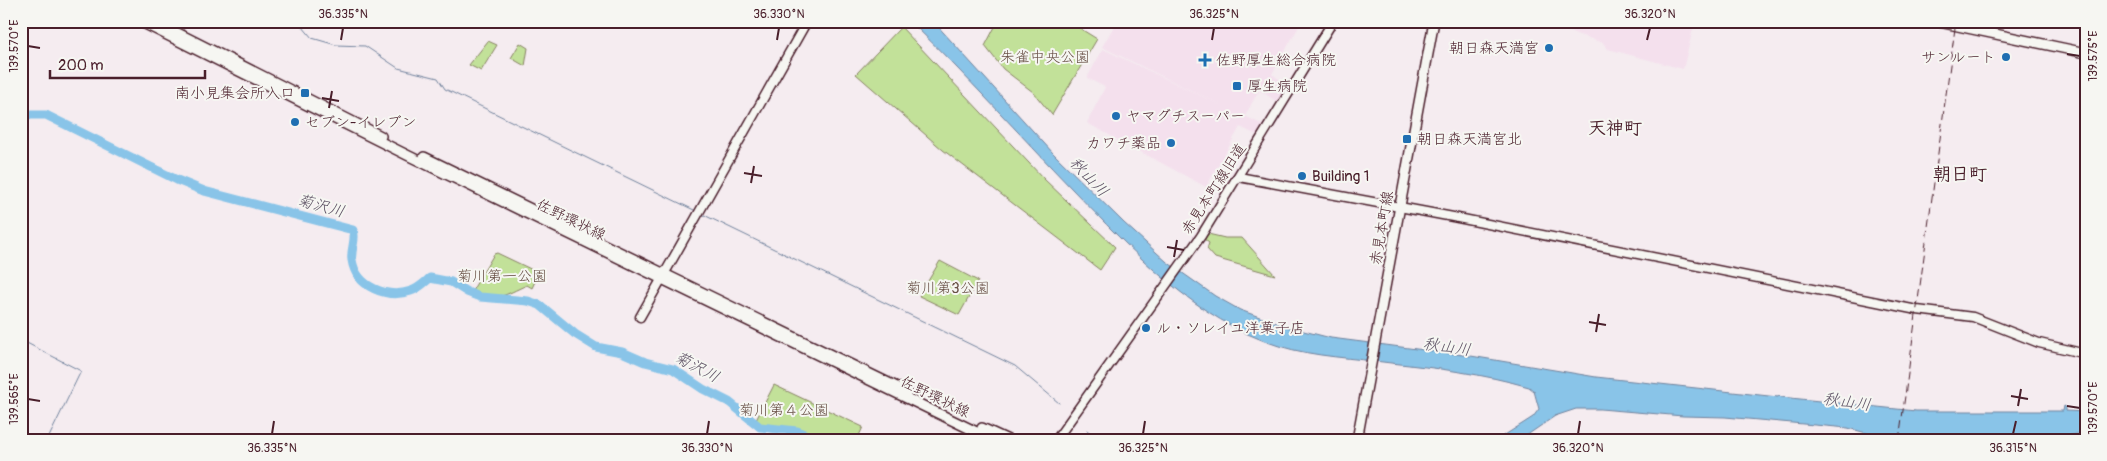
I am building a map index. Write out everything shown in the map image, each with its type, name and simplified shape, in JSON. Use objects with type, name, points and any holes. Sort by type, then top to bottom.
[{"type":"main road","name":"佐野環状線","points":[[139,21],[375,140],[1008,440]]},
{"type":"main road","name":"佐野環状線","points":[[154,21],[993,440]]},
{"type":"main road","name":"赤見本町線","points":[[1357,440],[1434,21]]},
{"type":"main road","points":[[1934,21],[2086,53]]},
{"type":"street","points":[[640,317],[807,21]]},
{"type":"street","name":"赤見本町線旧道","points":[[1056,440],[1185,258],[1239,177],[1333,21]]},
{"type":"street","points":[[1239,177],[1917,310],[1965,315],[2039,343],[2086,354]]},
{"type":"shaded area","points":[[1117,21],[1302,21],[1272,74],[1289,86],[1279,103],[1259,90],[1245,116],[1263,125],[1257,135],[1240,127],[1206,187],[1087,123],[1105,87],[1087,78],[1103,49],[1221,105],[1102,47]]},
{"type":"shaded area","points":[[1538,21],[1695,21],[1683,69],[1608,49],[1603,43]]},
{"type":"green space","name":"朱雀中央公園","points":[[998,21],[1068,21],[1097,39],[1052,115],[1033,92],[1003,69],[985,46]]},
{"type":"green space","points":[[901,27],[1044,179],[1115,247],[1100,270],[943,150],[856,74]]},
{"type":"green space","points":[[488,41],[497,45],[481,71],[469,65]]},
{"type":"green space","points":[[520,43],[528,48],[525,66],[511,58]]},
{"type":"green space","points":[[1208,234],[1225,238],[1242,238],[1275,275],[1215,258],[1207,249],[1209,243],[1204,239]]},
{"type":"green space","name":"菊川第一公園","points":[[497,253],[539,273],[532,288],[527,285],[494,297],[488,297],[472,291],[494,254]]},
{"type":"green space","name":"菊川第3公園","points":[[940,261],[978,281],[959,315],[919,296]]},
{"type":"green space","name":"菊川第４公園","points":[[774,385],[863,427],[857,440],[812,440],[798,431],[770,427],[755,422]]},
{"type":"water","points":[[910,21],[933,21],[1053,153],[1124,223],[1167,262],[1215,296],[1240,310],[1288,327],[1331,338],[1471,356],[1596,377],[1778,397],[1779,395],[1781,397],[1916,411],[2063,411],[2064,406],[2066,411],[2086,412],[2086,432],[2047,440],[1892,440],[1848,428],[1725,417],[1576,409],[1555,416],[1520,440],[1497,440],[1533,417],[1539,409],[1534,391],[1529,387],[1495,378],[1460,372],[1293,350],[1249,335],[1220,320],[1193,301],[1167,281],[1118,236]]},
{"type":"waterway","points":[[298,21],[312,38],[336,45],[365,46],[398,68],[438,78],[445,89],[696,211]]},
{"type":"waterway","name":"菊沢川","points":[[21,115],[46,115],[177,180],[204,191],[353,230],[352,260],[355,269],[366,284],[374,289],[383,292],[402,293],[416,289],[430,278],[451,282],[467,292],[480,297],[528,301],[540,305],[575,334],[596,347],[622,352],[645,362],[673,369],[703,389],[729,402],[760,427],[797,431],[804,434],[809,440]]},
{"type":"waterway","points":[[702,214],[1015,366],[1059,403]]},
{"type":"waterway","points":[[21,340],[81,371],[49,437],[54,440]]},
{"type":"waterway","points":[[1087,430],[1098,440]]},
{"type":"railway","points":[[1899,440],[1956,21]]},
{"type":"place","name":"朝日森天満宮","points":[[1549,48]]},
{"type":"place","name":"サンルート","points":[[2006,57]]},
{"type":"place","name":"佐野厚生総合病院","points":[[1205,60]]},
{"type":"place","name":"厚生病院","points":[[1237,86]]},
{"type":"place","name":"南小見集会所入口","points":[[305,93]]},
{"type":"place","name":"ヤマグチスーパー","points":[[1116,116]]},
{"type":"place","name":"セブン-イレブン","points":[[295,122]]},
{"type":"place","name":"朝日森天満宮北","points":[[1407,139]]},
{"type":"place","name":"カワチ薬品","points":[[1171,143]]},
{"type":"place","name":"Building 1","points":[[1302,176]]},
{"type":"place","name":"ル・ソレイユ洋菓子店","points":[[1146,328]]},
{"type":"district","name":"天神町","points":[[1615,128]]},
{"type":"district","name":"朝日町","points":[[1960,174]]},
{"type":"water label","name":"秋山川","points":[[1089,177]]},
{"type":"water label","name":"秋山川","points":[[1447,347]]},
{"type":"water label","name":"秋山川","points":[[1847,402]]}]
